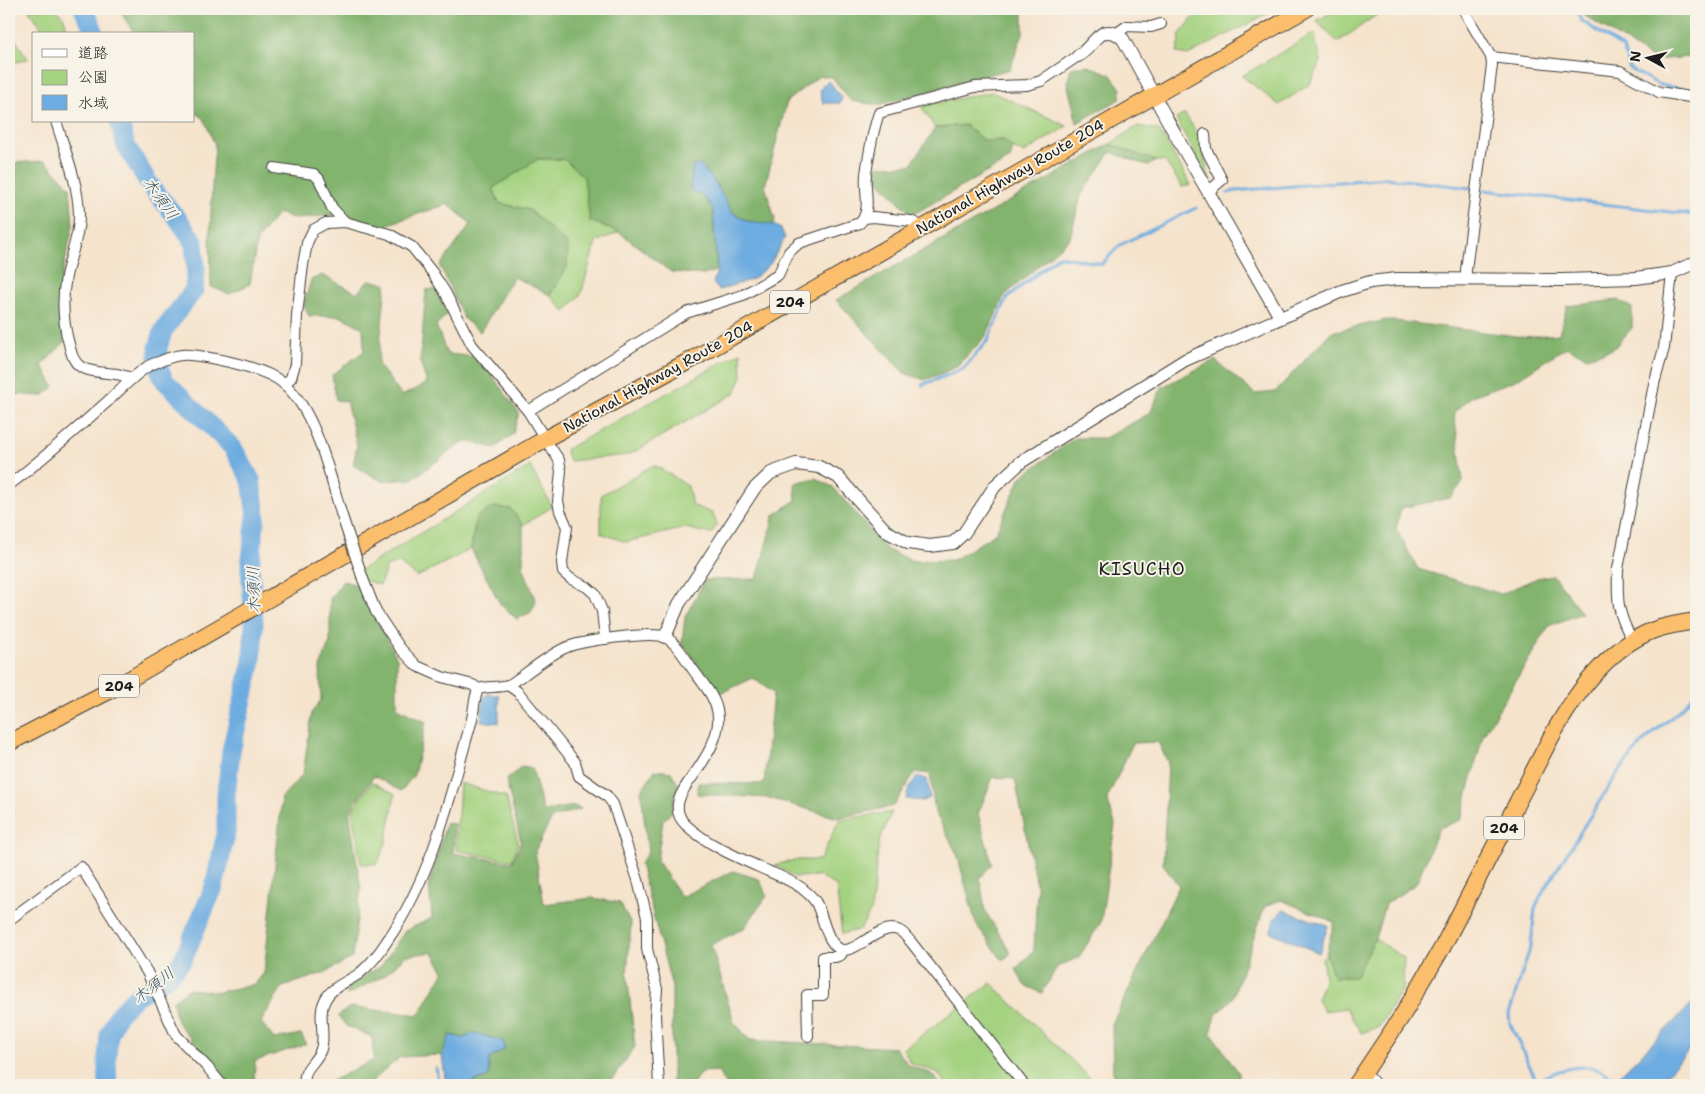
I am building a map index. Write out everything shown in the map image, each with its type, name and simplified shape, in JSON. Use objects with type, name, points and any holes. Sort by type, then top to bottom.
[{"type":"highway","name":"National Highway Route 204","points":[[9,743],[109,691],[544,439],[700,355],[1306,9]]},
{"type":"highway","name":"204","points":[[1366,1081],[1442,948],[1563,715],[1578,693],[1615,655],[1633,641],[1655,630],[1696,621]]},
{"type":"street","points":[[1463,9],[1491,56],[1492,65],[1466,280]]},
{"type":"street","points":[[1117,34],[1128,26],[1151,27],[1162,24]]},
{"type":"street","points":[[865,218],[867,206],[866,177],[873,131],[879,113],[975,87],[1027,84],[1041,81],[1086,52],[1095,38],[1102,33],[1110,32],[1117,34],[1123,39],[1280,317]]},
{"type":"street","points":[[1491,56],[1620,71],[1659,92],[1696,98]]},
{"type":"street","points":[[56,122],[74,177],[79,214],[77,233],[66,277],[64,300],[66,333],[73,358],[80,367],[125,375],[132,379]]},
{"type":"street","points":[[1205,134],[1206,149],[1222,180],[1208,192]]},
{"type":"street","points":[[274,168],[314,174],[332,208],[345,222]]},
{"type":"street","points":[[528,411],[686,313],[744,295],[778,275],[789,252],[799,243],[860,223],[865,218],[873,216],[911,221],[923,227]]},
{"type":"street","points":[[284,384],[291,378],[295,364],[297,315],[307,243],[313,230],[326,223],[345,222],[389,234],[412,247],[445,292],[472,345],[528,411],[559,460],[562,471],[558,501],[567,527],[562,562],[564,572],[571,579],[587,587],[595,594],[602,611],[605,639]]},
{"type":"street","points":[[665,637],[679,604],[754,489],[771,473],[796,464],[819,467],[838,477],[886,531],[908,543],[930,546],[953,542],[964,533],[995,486],[1021,462],[1185,360],[1342,291],[1370,282],[1397,280],[1636,278],[1672,273],[1696,262]]},
{"type":"street","points":[[1633,641],[1623,625],[1617,600],[1618,569],[1654,384],[1664,348],[1672,273]]},
{"type":"street","points":[[9,485],[47,455],[147,366],[172,356],[191,354],[221,360],[272,376],[284,384],[307,413],[317,435],[341,513],[376,612],[400,648],[417,666],[478,689],[508,685],[565,647],[605,639],[654,634],[665,637],[678,648],[711,694],[718,717],[712,746],[682,791],[677,805],[678,814],[685,824],[720,849],[778,875],[803,889],[815,901],[831,940],[838,949],[854,948],[880,932],[891,929],[900,931],[911,942],[1024,1085]]},
{"type":"street","points":[[508,685],[518,692],[575,762],[579,776],[607,796],[613,804],[638,880],[647,918],[647,949],[658,988],[655,1016],[659,1085]]},
{"type":"street","points":[[305,1085],[304,1076],[306,1070],[318,1056],[322,1047],[322,1007],[325,999],[332,990],[360,973],[375,958],[388,940],[424,875],[433,852],[459,764],[478,689]]},
{"type":"street","points":[[9,920],[81,867],[147,972],[176,1035],[222,1085]]},
{"type":"street","points":[[808,1036],[807,995],[824,995],[823,957],[841,955],[843,950]]},
{"type":"green space","points":[[28,9],[56,9],[64,18],[68,32],[42,32],[40,25]]},
{"type":"green space","points":[[119,9],[1023,9],[1023,33],[1010,69],[878,105],[851,101],[832,77],[819,76],[787,101],[765,186],[775,219],[774,225],[747,221],[732,212],[713,179],[703,195],[713,209],[717,270],[704,275],[671,272],[619,232],[590,221],[584,177],[564,159],[538,159],[493,188],[499,203],[530,210],[568,245],[567,267],[550,295],[514,277],[480,332],[464,319],[440,266],[471,224],[448,204],[383,226],[340,214],[296,219],[278,213],[257,240],[250,284],[229,294],[211,287],[210,238],[215,145],[204,119],[195,113],[195,32],[134,32]]},
{"type":"green space","points":[[1196,9],[1277,9],[1188,55],[1177,53],[1180,34],[1198,12]]},
{"type":"green space","points":[[1338,9],[1385,9],[1338,42],[1316,21]]},
{"type":"green space","points":[[1580,9],[1696,9],[1696,51],[1689,57],[1655,60],[1585,16]]},
{"type":"green space","points":[[9,30],[28,59],[9,64]]},
{"type":"green space","points":[[1314,33],[1321,61],[1310,84],[1279,105],[1242,76]]},
{"type":"green space","points":[[1086,65],[1110,74],[1121,89],[1120,99],[1077,123],[1067,82],[1071,68]]},
{"type":"green space","points":[[992,92],[1067,126],[1024,153],[1013,148],[1004,140],[984,141],[965,125],[935,128],[921,106]]},
{"type":"green space","points":[[1185,114],[1200,138],[1210,181],[1176,119]]},
{"type":"green space","points":[[965,125],[984,141],[1004,140],[1013,148],[1010,159],[912,215],[872,174],[877,166],[911,165],[935,128]]},
{"type":"green space","points":[[1138,126],[1159,130],[1191,185],[1182,187],[1165,161],[1156,161],[1110,144]]},
{"type":"green space","points":[[1110,144],[1156,161],[1148,166],[1111,152],[1081,195],[1070,238],[1004,296],[986,336],[956,367],[925,380],[904,373],[836,300]]},
{"type":"green space","points":[[538,159],[564,159],[584,177],[590,221],[619,232],[596,242],[581,294],[565,312],[550,295],[567,267],[530,210],[499,203],[493,188]]},
{"type":"green space","points":[[45,161],[70,187],[73,225],[61,280],[64,343],[42,365],[54,387],[42,396],[12,394],[9,399],[9,163]]},
{"type":"green space","points":[[322,275],[357,293],[369,280],[386,284],[378,364],[402,396],[427,383],[420,362],[426,290],[436,289],[448,314],[436,325],[447,354],[479,357],[519,413],[513,434],[495,448],[465,441],[412,479],[382,481],[353,465],[357,445],[346,401],[336,400],[332,375],[364,351],[363,328],[340,316],[309,316],[304,305],[311,280]]},
{"type":"green space","points":[[1618,300],[1632,308],[1632,328],[1613,349],[1587,357],[1566,347],[1516,380],[1472,396],[1454,413],[1463,482],[1450,498],[1401,508],[1396,529],[1418,569],[1501,594],[1537,578],[1553,575],[1582,613],[1549,626],[1483,735],[1461,820],[1439,828],[1416,884],[1385,904],[1375,939],[1355,977],[1334,977],[1326,954],[1334,922],[1281,900],[1265,906],[1232,999],[1216,1015],[1211,1033],[1239,1073],[1239,1085],[1116,1085],[1113,1080],[1112,1024],[1179,886],[1163,864],[1168,763],[1158,742],[1133,743],[1107,799],[1115,824],[1101,922],[1079,957],[1057,967],[1042,993],[1024,985],[1016,969],[1034,950],[1037,889],[1015,779],[993,777],[978,814],[992,864],[980,878],[985,911],[1011,953],[1003,961],[976,924],[957,854],[935,812],[930,774],[915,772],[894,806],[838,818],[769,798],[697,794],[698,783],[764,784],[773,693],[753,678],[719,694],[682,643],[685,617],[705,580],[757,579],[774,515],[796,500],[795,483],[815,478],[833,487],[887,550],[914,561],[953,560],[995,534],[1021,477],[1075,438],[1105,438],[1150,413],[1162,387],[1215,360],[1255,394],[1275,392],[1331,332],[1387,320],[1524,337],[1559,334],[1567,306]]},
{"type":"green space","points":[[741,352],[742,376],[735,393],[627,455],[569,461],[565,450]]},
{"type":"green space","points":[[530,466],[552,507],[523,525],[511,509],[476,518],[471,549],[417,577],[399,563],[387,566],[380,585],[351,576]]},
{"type":"green space","points":[[657,466],[688,486],[692,505],[712,513],[717,524],[711,534],[686,528],[626,542],[601,533],[601,495],[650,467]]},
{"type":"green space","points":[[493,507],[511,509],[523,525],[523,566],[536,602],[531,612],[517,619],[501,605],[471,549],[476,518]]},
{"type":"green space","points":[[343,581],[358,585],[397,658],[397,708],[426,722],[414,775],[401,791],[374,776],[349,812],[361,889],[352,958],[324,973],[282,987],[261,1022],[274,1039],[301,1034],[306,1044],[255,1061],[254,1085],[228,1085],[177,1022],[173,1001],[188,989],[219,992],[255,984],[264,973],[282,797],[303,774],[312,712],[321,700],[320,667],[330,642],[330,599]]},
{"type":"green space","points":[[522,766],[532,768],[543,811],[575,806],[581,809],[552,818],[535,851],[544,904],[592,898],[620,903],[631,924],[627,973],[635,1047],[608,1085],[471,1085],[489,1059],[505,1049],[475,1033],[463,1038],[450,1035],[442,1055],[400,1057],[368,1085],[323,1085],[374,1060],[372,1037],[347,1026],[338,1016],[350,1007],[419,1015],[444,971],[432,952],[405,956],[385,975],[347,995],[347,987],[381,966],[405,931],[432,918],[429,884],[446,823],[455,824],[453,853],[512,863],[521,842],[506,780]]},
{"type":"green space","points":[[655,770],[671,772],[678,784],[671,813],[663,821],[657,860],[681,897],[733,871],[759,879],[767,896],[744,928],[711,945],[734,1022],[750,1040],[895,1048],[909,1065],[932,1074],[941,1085],[725,1085],[718,1071],[701,1072],[692,1085],[672,1085],[672,987],[640,864],[648,852],[641,791]]},
{"type":"green space","points":[[372,782],[395,794],[386,843],[377,864],[361,864],[352,811]]},
{"type":"green space","points":[[460,783],[506,797],[518,843],[512,861],[456,850]]},
{"type":"green space","points":[[892,812],[879,841],[871,911],[860,929],[842,934],[836,886],[819,876],[795,877],[775,865],[795,860],[820,860],[839,820]]},
{"type":"green space","points":[[1375,939],[1404,958],[1403,988],[1379,1027],[1361,1033],[1346,1008],[1324,1011],[1317,999],[1325,978],[1322,958],[1326,954],[1334,977],[1355,977]]},
{"type":"green space","points":[[991,983],[1096,1085],[947,1085],[937,1072],[911,1063],[903,1049]]},
{"type":"water","points":[[829,81],[842,98],[840,103],[823,103],[820,91],[823,85]]},
{"type":"water","points":[[699,164],[713,179],[732,212],[747,221],[774,225],[781,229],[785,238],[770,264],[753,279],[719,290],[713,283],[717,270],[713,209],[703,195],[692,192],[690,187],[693,166]]},
{"type":"water","points":[[488,694],[499,695],[499,723],[481,721],[483,698]]},
{"type":"water","points":[[917,777],[927,779],[930,798],[922,801],[906,799],[909,787]]},
{"type":"water","points":[[1283,910],[1328,926],[1319,953],[1271,932],[1274,919]]},
{"type":"water","points":[[1696,1000],[1696,1042],[1658,1085],[1612,1085],[1608,1080],[1611,1075],[1618,1077]]},
{"type":"water","points":[[475,1033],[503,1041],[505,1049],[489,1059],[489,1077],[473,1082],[471,1085],[446,1085],[442,1055],[450,1035],[463,1038]]},
{"type":"waterway","name":"木須川","points":[[83,9],[92,25],[94,32]]},
{"type":"waterway","points":[[1575,9],[1582,21],[1623,48],[1630,69],[1660,85],[1696,91]]},
{"type":"waterway","name":"木須川","points":[[108,1085],[107,1057],[109,1035],[117,1016],[135,997],[168,977],[182,961],[214,887],[226,833],[226,794],[231,751],[252,661],[254,623],[250,567],[256,516],[251,480],[233,448],[164,380],[158,366],[158,348],[163,331],[194,290],[196,269],[194,242],[152,188],[126,146],[119,122]]},
{"type":"waterway","points":[[1228,193],[1386,178],[1471,188]]},
{"type":"waterway","points":[[1484,190],[1696,215]]},
{"type":"waterway","points":[[922,385],[963,369],[988,340],[1007,298],[1058,256],[1102,264],[1120,245],[1196,208]]},
{"type":"waterway","points":[[1537,1082],[1510,1024],[1509,1014],[1531,945],[1535,909],[1541,895],[1618,772],[1645,740],[1680,710],[1696,692]]},
{"type":"waterway","points":[[1534,1085],[1552,1073],[1582,1067],[1599,1070],[1614,1079]]},
{"type":"waterway","points":[[436,1068],[439,1085]]},
{"type":"district","name":"KISUCHO","points":[[1142,569]]}]
